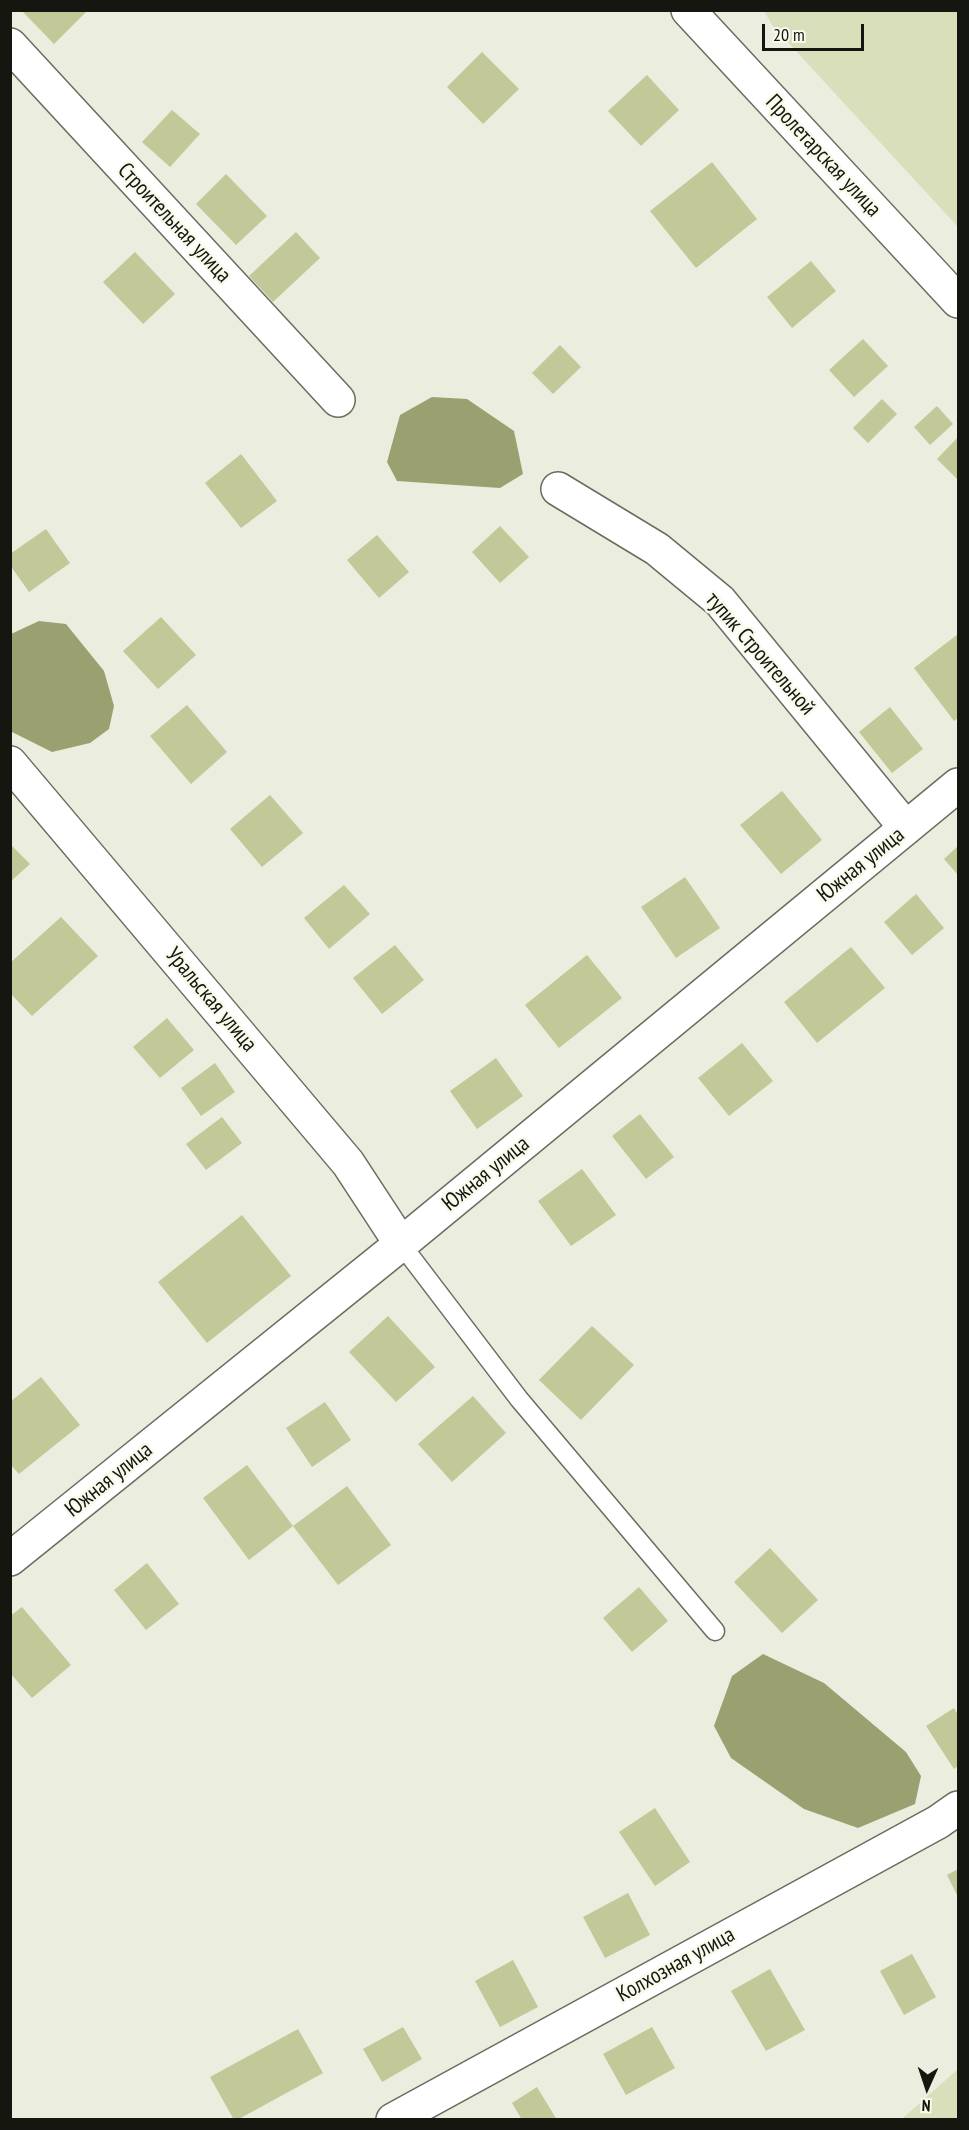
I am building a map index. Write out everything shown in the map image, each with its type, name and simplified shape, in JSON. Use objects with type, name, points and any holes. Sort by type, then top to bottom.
[{"type":"street","name":"Пролетарская улица","points":[[688,10],[958,301]]},
{"type":"street","name":"Строительная улица","points":[[10,45],[338,400]]},
{"type":"street","name":"тупик Строительной","points":[[558,489],[657,549],[720,601],[906,828]]},
{"type":"street","name":"Уральская улица","points":[[10,763],[348,1163],[401,1244]]},
{"type":"street","name":"Южная улица","points":[[10,1559],[401,1244],[958,785]]},
{"type":"street","name":"Колхозная улица","points":[[393,2120],[938,1822],[958,1808]]},
{"type":"lane","points":[[401,1244],[519,1399],[715,1631]]},
{"type":"shaded area","points":[[764,11],[958,11],[958,227],[772,25]]},
{"type":"shaded area","points":[[432,397],[467,399],[514,431],[523,474],[500,488],[397,481],[387,462],[400,415]]},
{"type":"shaded area","points":[[39,621],[66,624],[104,671],[114,706],[109,729],[90,743],[52,752],[12,732],[11,634]]},
{"type":"shaded area","points":[[763,1654],[824,1683],[906,1752],[921,1776],[915,1804],[858,1828],[804,1809],[731,1758],[714,1726],[732,1676]]},
{"type":"shaded area","points":[[958,2069],[958,2119],[902,2119]]},
{"type":"building","points":[[25,10],[88,10],[54,44],[23,12]]},
{"type":"building","points":[[482,52],[519,89],[483,124],[447,87]]},
{"type":"building","points":[[647,75],[679,110],[641,146],[608,111]]},
{"type":"building","points":[[172,110],[200,134],[170,167],[142,142]]},
{"type":"building","points":[[712,162],[757,219],[696,268],[650,211]]},
{"type":"building","points":[[226,174],[267,216],[236,245],[196,204]]},
{"type":"building","points":[[296,232],[320,258],[273,302],[249,276]]},
{"type":"building","points":[[135,252],[175,294],[143,324],[103,282]]},
{"type":"building","points":[[811,261],[836,291],[792,328],[767,297]]},
{"type":"building","points":[[863,339],[888,366],[854,397],[829,370]]},
{"type":"building","points":[[560,345],[581,367],[553,394],[532,373]]},
{"type":"building","points":[[882,399],[897,414],[868,443],[853,428]]},
{"type":"building","points":[[937,406],[953,424],[930,445],[914,427]]},
{"type":"building","points":[[958,437],[958,480],[937,459]]},
{"type":"building","points":[[241,454],[277,501],[241,528],[205,483]]},
{"type":"building","points":[[500,526],[529,557],[500,583],[472,552]]},
{"type":"building","points":[[46,529],[70,563],[29,592],[10,565],[10,554]]},
{"type":"building","points":[[377,535],[409,572],[379,598],[347,560]]},
{"type":"building","points":[[161,617],[196,655],[158,689],[123,651]]},
{"type":"building","points":[[958,634],[958,718],[954,721],[914,668]]},
{"type":"building","points":[[187,705],[227,752],[191,784],[150,736]]},
{"type":"building","points":[[890,707],[923,749],[892,773],[859,732]]},
{"type":"building","points":[[782,791],[822,840],[781,874],[740,825]]},
{"type":"building","points":[[270,795],[303,833],[262,867],[230,829]]},
{"type":"building","points":[[10,844],[30,864],[10,882]]},
{"type":"building","points":[[958,846],[958,875],[944,859]]},
{"type":"building","points":[[685,877],[720,928],[676,958],[641,907]]},
{"type":"building","points":[[344,885],[370,914],[329,949],[304,918]]},
{"type":"building","points":[[916,894],[944,928],[912,955],[884,922]]},
{"type":"building","points":[[61,917],[98,956],[32,1016],[10,993],[10,963]]},
{"type":"building","points":[[395,945],[424,980],[382,1014],[353,978]]},
{"type":"building","points":[[851,947],[885,988],[817,1043],[784,1002]]},
{"type":"building","points":[[587,955],[622,998],[559,1048],[525,1005]]},
{"type":"building","points":[[167,1018],[194,1050],[160,1078],[133,1047]]},
{"type":"building","points":[[742,1043],[773,1081],[729,1116],[698,1078]]},
{"type":"building","points":[[496,1058],[523,1096],[477,1129],[450,1091]]},
{"type":"building","points":[[215,1063],[235,1092],[201,1116],[181,1088]]},
{"type":"building","points":[[640,1114],[674,1157],[646,1179],[612,1136]]},
{"type":"building","points":[[222,1117],[242,1143],[206,1170],[186,1144]]},
{"type":"building","points":[[582,1169],[616,1215],[571,1246],[538,1201]]},
{"type":"building","points":[[242,1215],[291,1276],[207,1343],[158,1282]]},
{"type":"building","points":[[388,1316],[435,1367],[396,1402],[349,1352]]},
{"type":"building","points":[[592,1326],[634,1365],[581,1420],[539,1380]]},
{"type":"building","points":[[41,1377],[80,1425],[19,1474],[10,1464],[10,1402]]},
{"type":"building","points":[[473,1396],[506,1433],[452,1482],[418,1444]]},
{"type":"building","points":[[325,1402],[351,1440],[312,1467],[286,1428]]},
{"type":"building","points":[[247,1465],[293,1526],[249,1560],[203,1498]]},
{"type":"building","points":[[347,1486],[391,1545],[338,1585],[293,1526]]},
{"type":"building","points":[[770,1548],[818,1600],[782,1633],[734,1582]]},
{"type":"building","points":[[147,1563],[179,1604],[146,1630],[114,1590]]},
{"type":"building","points":[[639,1587],[668,1621],[632,1652],[603,1618]]},
{"type":"building","points":[[22,1607],[71,1665],[32,1698],[10,1673],[10,1616]]},
{"type":"building","points":[[954,1708],[958,1715],[958,1766],[954,1769],[926,1726]]},
{"type":"building","points":[[655,1808],[690,1862],[655,1886],[619,1832]]},
{"type":"building","points":[[958,1869],[958,1897],[947,1875]]},
{"type":"building","points":[[628,1893],[650,1935],[605,1958],[583,1917]]},
{"type":"building","points":[[912,1954],[936,1997],[904,2015],[880,1971]]},
{"type":"building","points":[[513,1960],[538,2007],[500,2027],[475,1981]]},
{"type":"building","points":[[770,1969],[805,2030],[766,2051],[731,1991]]},
{"type":"building","points":[[403,2027],[422,2059],[382,2082],[363,2049]]},
{"type":"building","points":[[652,2027],[675,2068],[626,2095],[603,2054]]},
{"type":"building","points":[[298,2029],[323,2073],[234,2120],[210,2077]]},
{"type":"building","points":[[537,2087],[557,2120],[522,2120],[512,2103]]}]
